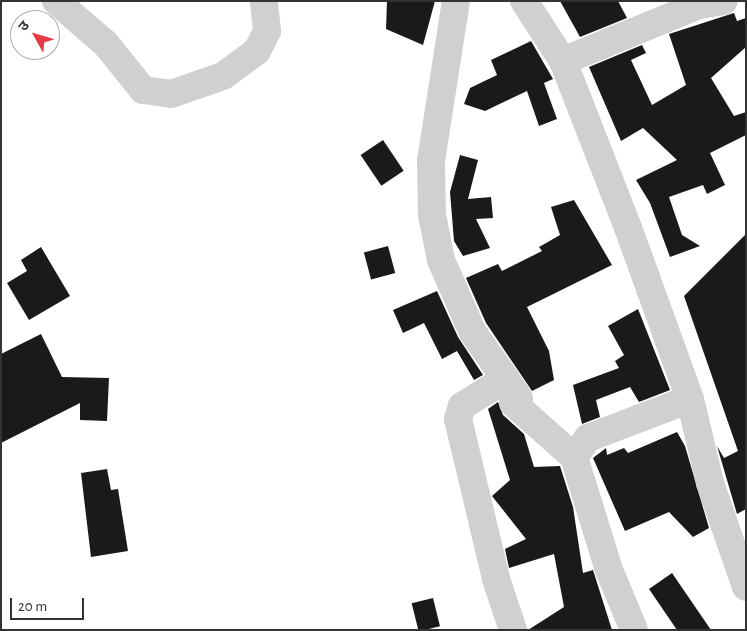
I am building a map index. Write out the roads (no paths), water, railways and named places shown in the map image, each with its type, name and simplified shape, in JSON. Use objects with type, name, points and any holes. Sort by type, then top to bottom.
[{"type":"street","points":[[56,1],[106,44],[143,90],[171,94],[223,76],[257,52],[266,31],[264,1]]},
{"type":"street","points":[[456,1],[431,160],[432,215],[441,260],[472,331],[512,393],[574,457],[609,570],[634,630]]},
{"type":"street","points":[[524,1],[563,61],[690,398],[710,483],[746,587]]},
{"type":"street","points":[[563,61],[698,5],[724,1]]},
{"type":"street","points":[[512,393],[462,406],[458,419],[496,579],[513,630]]},
{"type":"street","points":[[574,457],[588,438],[690,398]]}]
